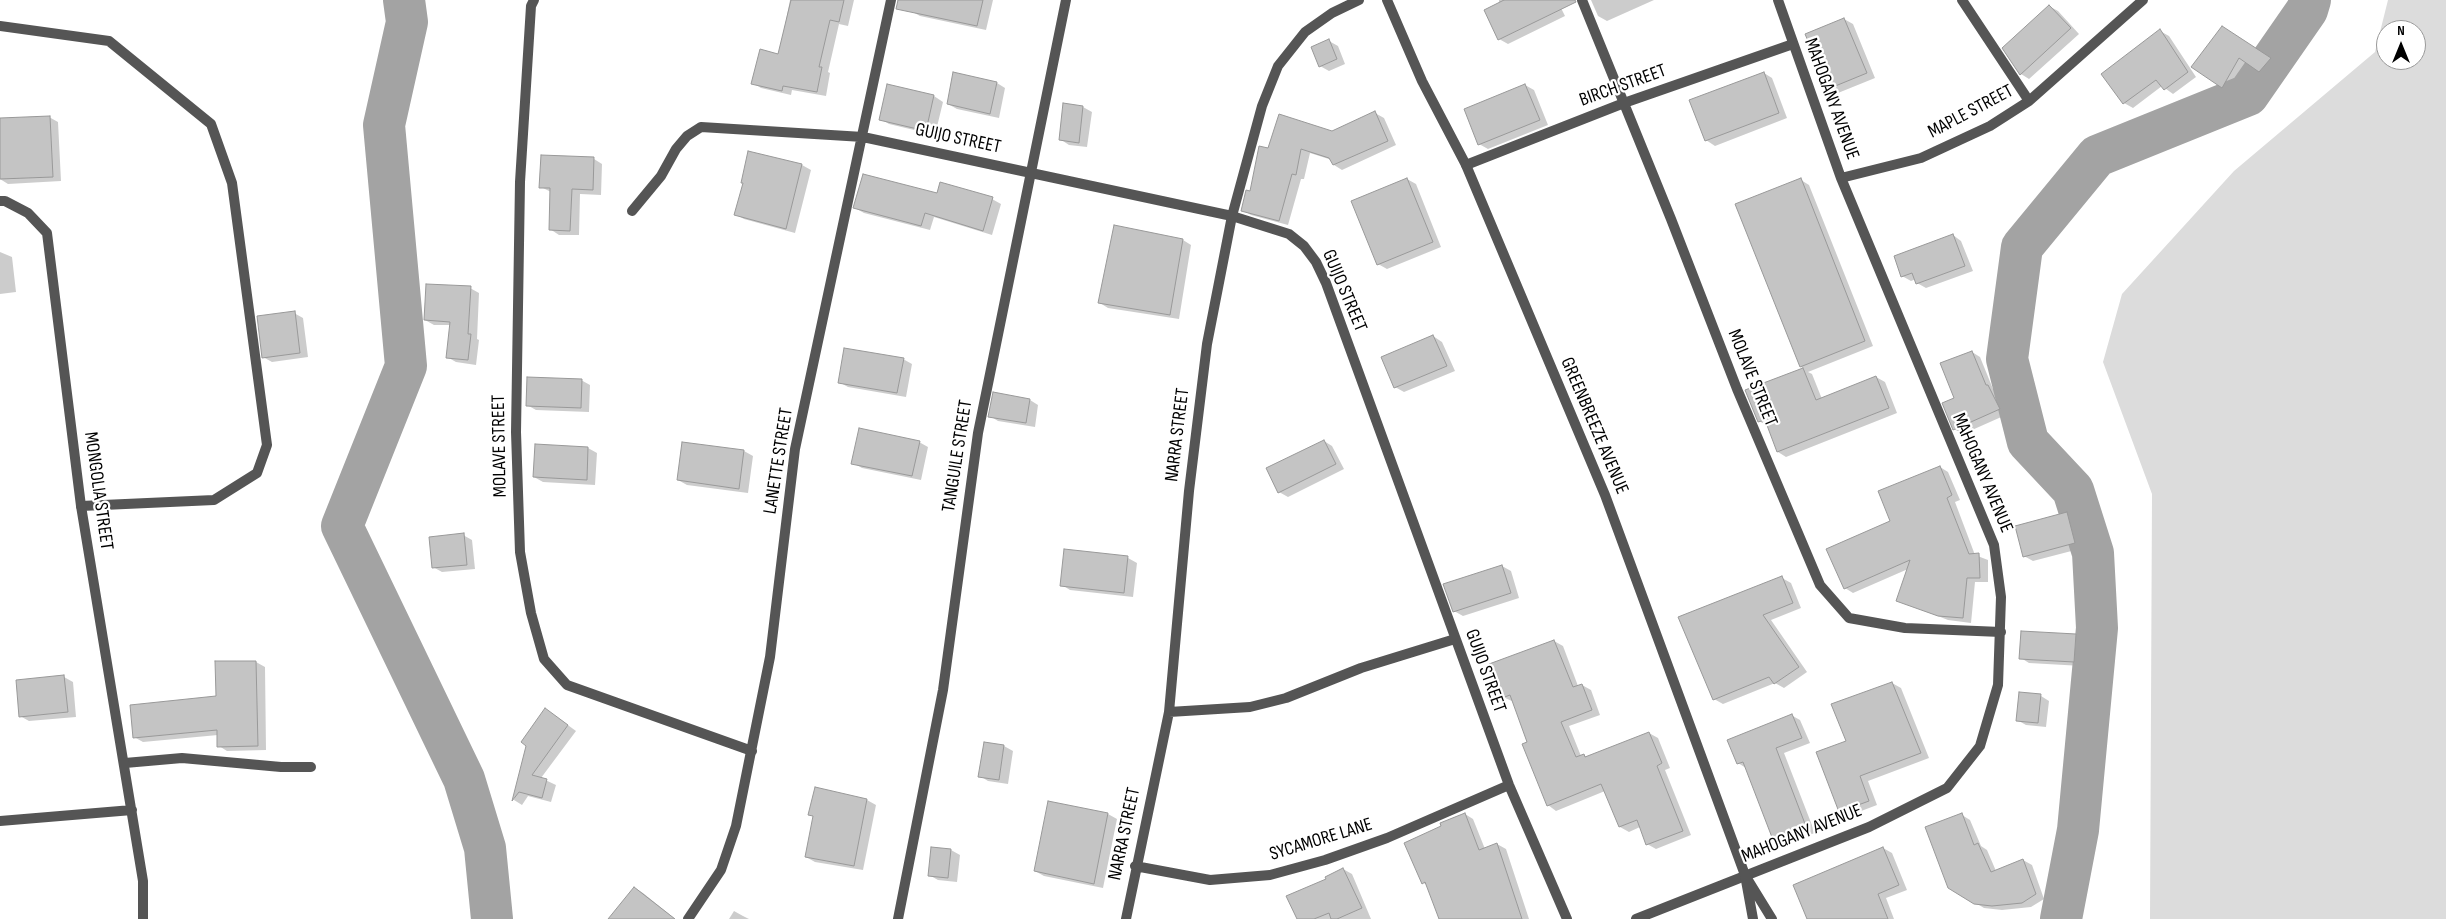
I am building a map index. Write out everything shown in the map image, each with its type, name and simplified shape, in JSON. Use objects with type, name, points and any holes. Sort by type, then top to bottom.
[{"type":"street","name":"MOLAVE STREET","points":[[534,0],[531,6],[520,182],[516,432],[520,552],[531,613],[544,659],[567,685],[752,751]]},
{"type":"street","name":"LANETTE STREET","points":[[688,919],[721,870],[736,826],[770,658],[795,449],[891,0]]},
{"type":"street","name":"TANGUILE STREET","points":[[898,919],[943,690],[978,432],[1029,173],[1066,0]]},
{"type":"street","name":"NARRA STREET","points":[[1126,919],[1169,712],[1189,491],[1206,344],[1232,216],[1262,106],[1278,66],[1305,32],[1332,13],[1359,0]]},
{"type":"street","name":"GREENBREEZE AVENUE","points":[[1387,0],[1422,81],[1466,166],[1605,495],[1745,875],[1753,919]]},
{"type":"street","name":"MOLAVE STREET","points":[[1582,0],[1737,389],[1820,584],[1849,618],[1905,628],[2001,632]]},
{"type":"street","name":"MAHOGANY AVENUE","points":[[1636,919],[1870,827],[1947,788],[1980,746],[1998,685],[2001,597],[1994,545],[1841,178],[1778,0]]},
{"type":"street","points":[[1962,0],[2029,101]]},
{"type":"street","name":"MAPLE STREET","points":[[1841,178],[1921,158],[1990,126],[2029,101],[2142,0]]},
{"type":"street","points":[[0,26],[109,41],[211,124],[232,183],[267,445],[257,473],[214,500],[81,506]]},
{"type":"street","name":"BIRCH STREET","points":[[1466,166],[1624,103],[1794,44]]},
{"type":"street","name":"GUIJO STREET","points":[[632,212],[661,176],[676,149],[687,136],[701,127],[863,137],[1232,216],[1289,234],[1304,246],[1316,262],[1326,283],[1509,785],[1567,919]]},
{"type":"street","name":"MONGOLIA STREET","points":[[0,201],[5,201],[28,213],[47,233],[81,506],[143,881],[143,919]]},
{"type":"street","points":[[1169,712],[1250,706],[1286,698],[1361,668],[1455,639]]},
{"type":"street","points":[[125,764],[182,758],[281,767],[311,767]]},
{"type":"street","name":"SYCAMORE LANE","points":[[1136,866],[1210,880],[1270,875],[1325,860],[1387,838],[1509,785]]},
{"type":"street","points":[[0,821],[132,810]]},
{"type":"street","name":"GREENBREEZE AVENUE","points":[[1745,875],[1772,919]]},
{"type":"shaded area","points":[[2388,0],[2446,0],[2446,919],[2150,919],[2152,494],[2103,362],[2122,294],[2234,171],[2375,52],[2376,48],[2376,70],[2426,70],[2426,20],[2383,20]]},
{"type":"building","points":[[791,0],[844,0],[839,22],[830,20],[819,67],[822,67],[817,92],[783,86],[782,91],[751,84],[760,49],[778,54]]},
{"type":"building","points":[[898,0],[983,0],[977,26],[896,9]]},
{"type":"building","points":[[1504,0],[1575,0],[1576,2],[1498,40],[1484,10]]},
{"type":"building","points":[[2049,5],[2071,28],[2020,75],[2002,48]]},
{"type":"building","points":[[1844,18],[1867,73],[1828,89],[1805,34]]},
{"type":"building","points":[[2222,26],[2271,58],[2259,72],[2239,58],[2222,88],[2191,67]]},
{"type":"building","points":[[2160,29],[2188,72],[2164,90],[2156,80],[2123,104],[2101,74]]},
{"type":"building","points":[[1329,39],[1337,59],[1319,67],[1311,47]]},
{"type":"building","points":[[953,72],[997,82],[990,114],[947,104]]},
{"type":"building","points":[[1764,72],[1779,113],[1705,141],[1689,100]]},
{"type":"building","points":[[887,84],[934,95],[926,131],[879,120]]},
{"type":"building","points":[[1525,84],[1540,120],[1478,145],[1464,109]]},
{"type":"building","points":[[1063,103],[1083,106],[1079,143],[1059,140]]},
{"type":"building","points":[[1375,111],[1388,141],[1333,165],[1329,158],[1301,149],[1296,175],[1292,174],[1279,221],[1241,211],[1246,190],[1250,191],[1259,146],[1268,148],[1279,114],[1332,131]]},
{"type":"building","points":[[50,116],[53,177],[0,179],[0,118]]},
{"type":"building","points":[[748,151],[802,164],[786,229],[734,215],[743,183],[741,183]]},
{"type":"building","points":[[541,155],[594,157],[593,190],[572,189],[570,231],[549,230],[550,188],[539,188]]},
{"type":"building","points":[[863,174],[937,193],[940,182],[993,197],[983,231],[925,213],[921,226],[853,208]]},
{"type":"building","points":[[1407,178],[1433,242],[1377,265],[1351,201]]},
{"type":"building","points":[[1801,178],[1865,341],[1800,367],[1735,204]]},
{"type":"building","points":[[1114,225],[1183,239],[1170,315],[1098,303]]},
{"type":"building","points":[[1953,234],[1965,266],[1916,284],[1912,273],[1901,277],[1894,256]]},
{"type":"building","points":[[426,284],[471,286],[468,334],[471,334],[468,360],[446,358],[450,322],[424,320]]},
{"type":"building","points":[[295,311],[300,353],[262,358],[257,316]]},
{"type":"building","points":[[1433,335],[1447,366],[1394,388],[1381,357]]},
{"type":"building","points":[[844,348],[904,358],[897,393],[838,383]]},
{"type":"building","points":[[1972,351],[1986,385],[1988,385],[2000,409],[1953,430],[1942,403],[1954,398],[1940,363]]},
{"type":"building","points":[[1803,368],[1816,400],[1876,376],[1889,408],[1777,452],[1765,420],[1758,422],[1745,390]]},
{"type":"building","points":[[527,377],[582,379],[581,408],[526,406]]},
{"type":"building","points":[[993,392],[1030,399],[1026,423],[988,417]]},
{"type":"building","points":[[859,428],[920,441],[912,476],[851,464]]},
{"type":"building","points":[[1324,440],[1336,464],[1278,493],[1266,468]]},
{"type":"building","points":[[682,442],[744,450],[739,489],[677,480]]},
{"type":"building","points":[[535,444],[588,447],[587,480],[533,477]]},
{"type":"building","points":[[1940,466],[1952,495],[1947,498],[1969,554],[1979,553],[1980,578],[1967,578],[1963,618],[1938,616],[1896,601],[1910,560],[1844,589],[1826,549],[1890,521],[1878,491]]},
{"type":"building","points":[[2067,512],[2075,543],[2023,557],[2015,526]]},
{"type":"building","points":[[464,533],[467,565],[432,568],[429,537]]},
{"type":"building","points":[[1064,549],[1128,556],[1124,593],[1060,586]]},
{"type":"building","points":[[1502,565],[1511,593],[1453,612],[1443,584]]},
{"type":"building","points":[[1782,576],[1793,603],[1763,615],[1799,667],[1774,684],[1769,677],[1713,700],[1678,617]]},
{"type":"building","points":[[2021,631],[2076,634],[2074,662],[2019,659]]},
{"type":"building","points":[[1554,640],[1573,687],[1582,684],[1592,710],[1561,722],[1576,757],[1584,754],[1585,757],[1649,732],[1662,763],[1657,766],[1683,831],[1646,845],[1637,820],[1619,827],[1601,784],[1547,806],[1522,744],[1527,742],[1510,695],[1502,698],[1489,664]]},
{"type":"building","points":[[215,661],[256,661],[258,746],[217,747],[217,730],[133,738],[130,705],[216,696]]},
{"type":"building","points":[[64,675],[68,712],[19,717],[16,680]]},
{"type":"building","points":[[1892,682],[1921,753],[1860,776],[1869,801],[1839,812],[1816,752],[1846,741],[1831,704]]},
{"type":"building","points":[[2019,692],[2041,694],[2038,723],[2016,721]]},
{"type":"building","points":[[545,708],[568,725],[532,775],[547,779],[542,798],[519,792],[512,801],[526,746],[521,742]]},
{"type":"building","points":[[1792,714],[1802,738],[1776,748],[1807,829],[1773,840],[1743,762],[1737,764],[1727,740]]},
{"type":"building","points":[[984,742],[1004,745],[999,780],[978,777]]},
{"type":"building","points":[[815,787],[867,799],[854,866],[805,857],[813,816],[808,815]]},
{"type":"building","points":[[1048,801],[1108,813],[1094,884],[1034,871]]},
{"type":"building","points":[[1465,813],[1479,850],[1497,843],[1522,919],[1439,919],[1425,882],[1422,884],[1404,843],[1441,826],[1440,823]]},
{"type":"building","points":[[1962,813],[1974,845],[1978,843],[1991,872],[2023,859],[2036,894],[2022,903],[1992,906],[1974,904],[1948,888],[1925,827]]},
{"type":"building","points":[[931,847],[951,849],[948,878],[928,876]]},
{"type":"building","points":[[1883,847],[1899,885],[1878,894],[1888,919],[1807,919],[1793,885]]},
{"type":"building","points":[[1343,868],[1362,908],[1337,919],[1331,919],[1329,913],[1314,919],[1297,919],[1286,896],[1326,879],[1325,877]]},
{"type":"building","points":[[634,887],[675,919],[608,919]]},
{"type":"waterway","points":[[404,0],[407,22],[384,125],[406,366],[342,526],[464,779],[485,848],[492,919]]},
{"type":"waterway","points":[[2061,919],[2078,830],[2097,628],[2093,553],[2073,490],[2028,442],[2007,359],[2022,247],[2097,156],[2248,95],[2307,10],[2310,0]]}]
